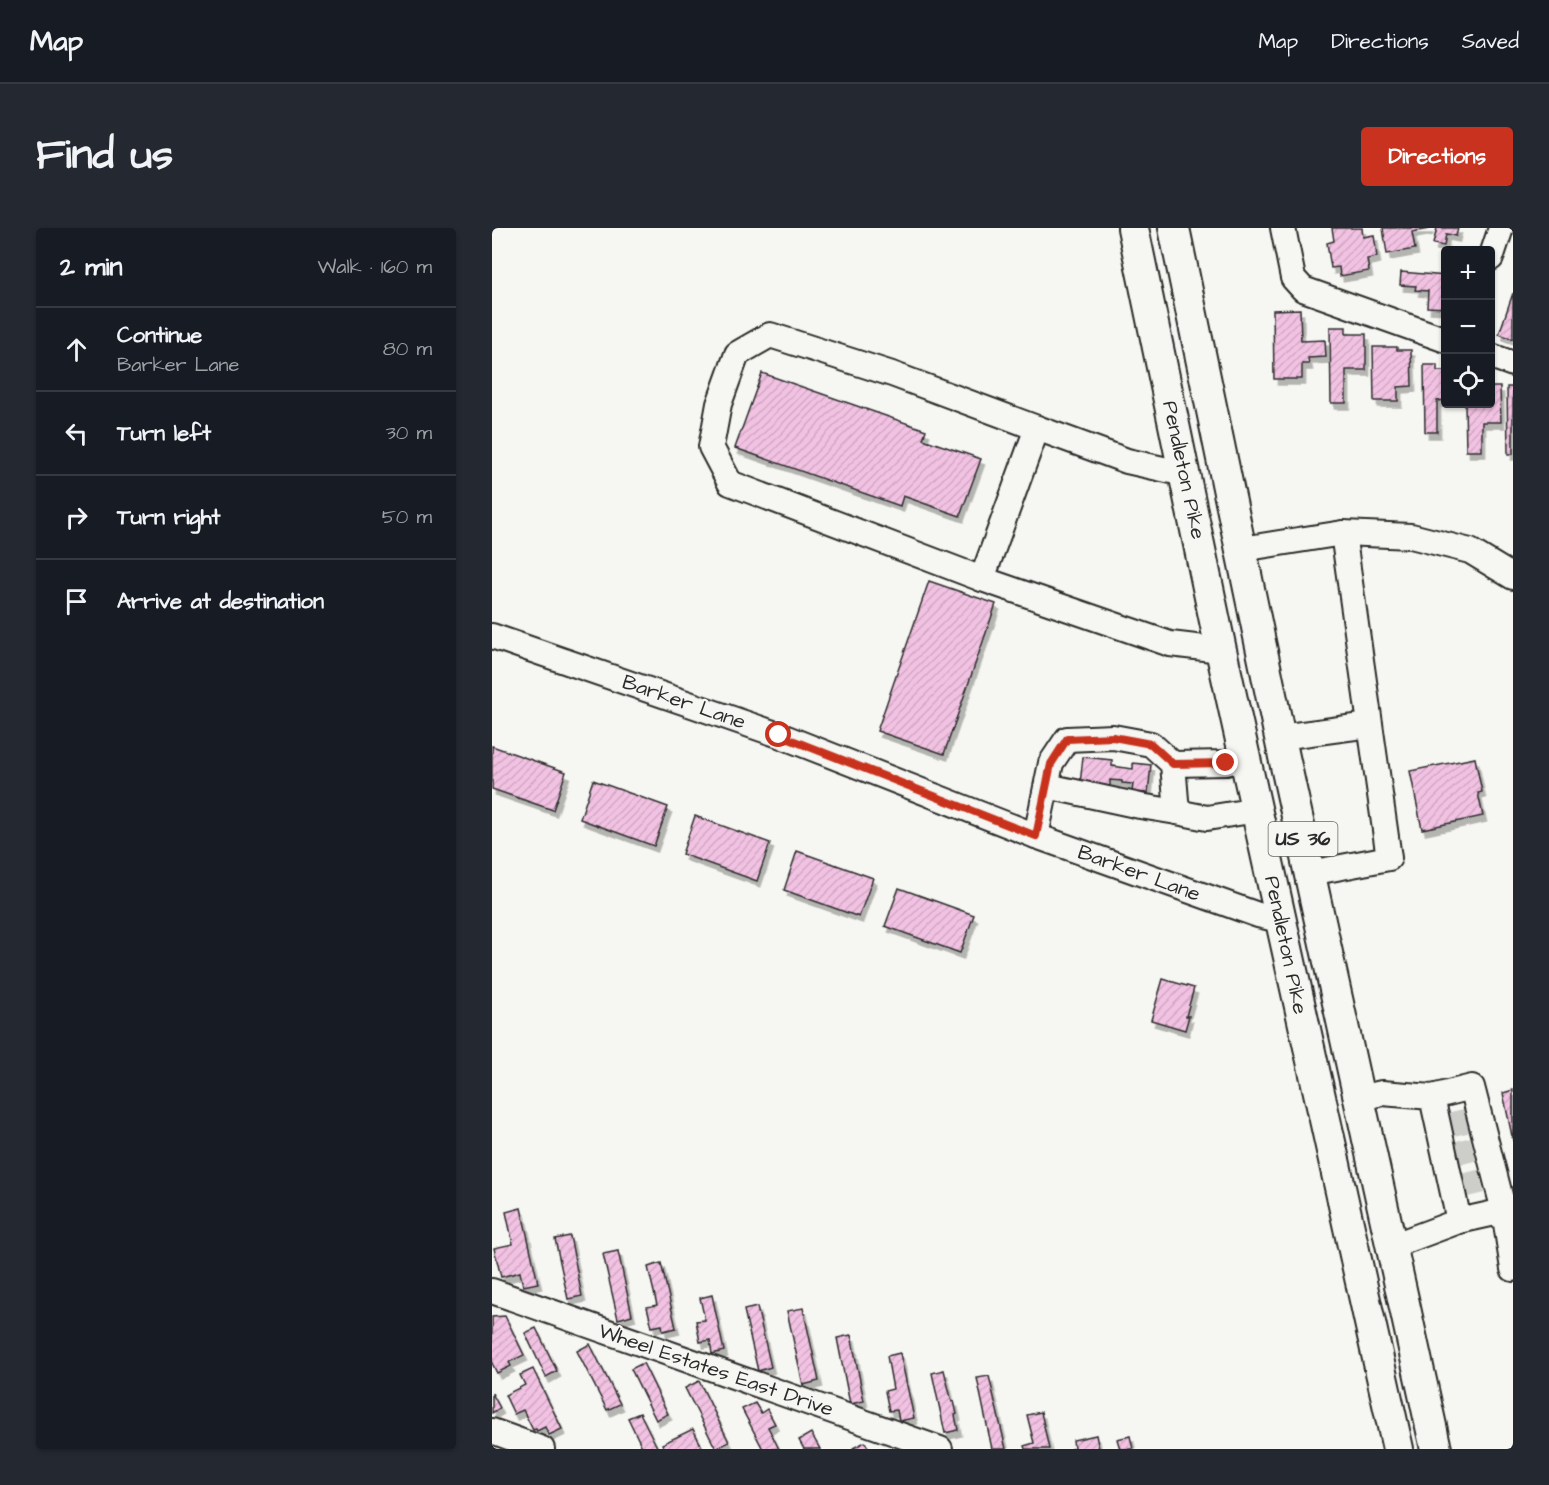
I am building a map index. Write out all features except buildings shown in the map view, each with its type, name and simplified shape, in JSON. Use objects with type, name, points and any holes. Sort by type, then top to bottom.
[{"type":"main road","name":"Pendleton Pike","points":[[1133,228],[1221,650],[1398,1449]]},
{"type":"main road","name":"Pendleton Pike","points":[[1174,228],[1280,736],[1436,1449]]},
{"type":"street","points":[[1283,228],[1293,278],[1303,289],[1441,338]]},
{"type":"street","points":[[1495,246],[1501,228]]},
{"type":"street","points":[[1185,474],[1127,461],[892,374],[770,335],[737,354],[719,404],[711,447],[730,483],[982,579],[1170,644],[1221,650]]},
{"type":"street","points":[[1495,357],[1513,364]]},
{"type":"street","points":[[982,579],[1037,428]]},
{"type":"street","points":[[1310,873],[1389,858],[1343,533]]},
{"type":"street","points":[[1242,549],[1343,533],[1411,536],[1470,551],[1513,577]]},
{"type":"street","name":"Barker Lane","points":[[492,636],[779,735],[1036,836],[1258,915],[1280,920]]},
{"type":"street","points":[[1280,736],[1370,724]]},
{"type":"street","points":[[1036,836],[1051,764],[1067,739],[1113,737],[1151,744],[1173,764],[1177,812]]},
{"type":"street","points":[[1173,764],[1226,763],[1246,757]]},
{"type":"street","points":[[1047,786],[1207,818],[1257,810]]},
{"type":"street","points":[[1360,1098],[1382,1093],[1431,1097],[1472,1088],[1491,1178],[1508,1212],[1513,1269]]},
{"type":"street","points":[[1431,1097],[1455,1188],[1459,1221]]},
{"type":"street","points":[[1392,1246],[1459,1221],[1508,1212]]},
{"type":"street","name":"Wheel Estates East Drive","points":[[492,1291],[940,1449]]},
{"type":"street","points":[[492,1431],[542,1449]]},
{"type":"tunnel","points":[[1444,1126],[1474,1119]]},
{"type":"tunnel","points":[[1450,1155],[1480,1147]]},
{"type":"tunnel","points":[[1458,1187],[1487,1180]]},
{"type":"route","points":[[779,735],[1036,836],[1051,764],[1067,739],[1113,737],[1151,744],[1173,764],[1226,763]]}]
